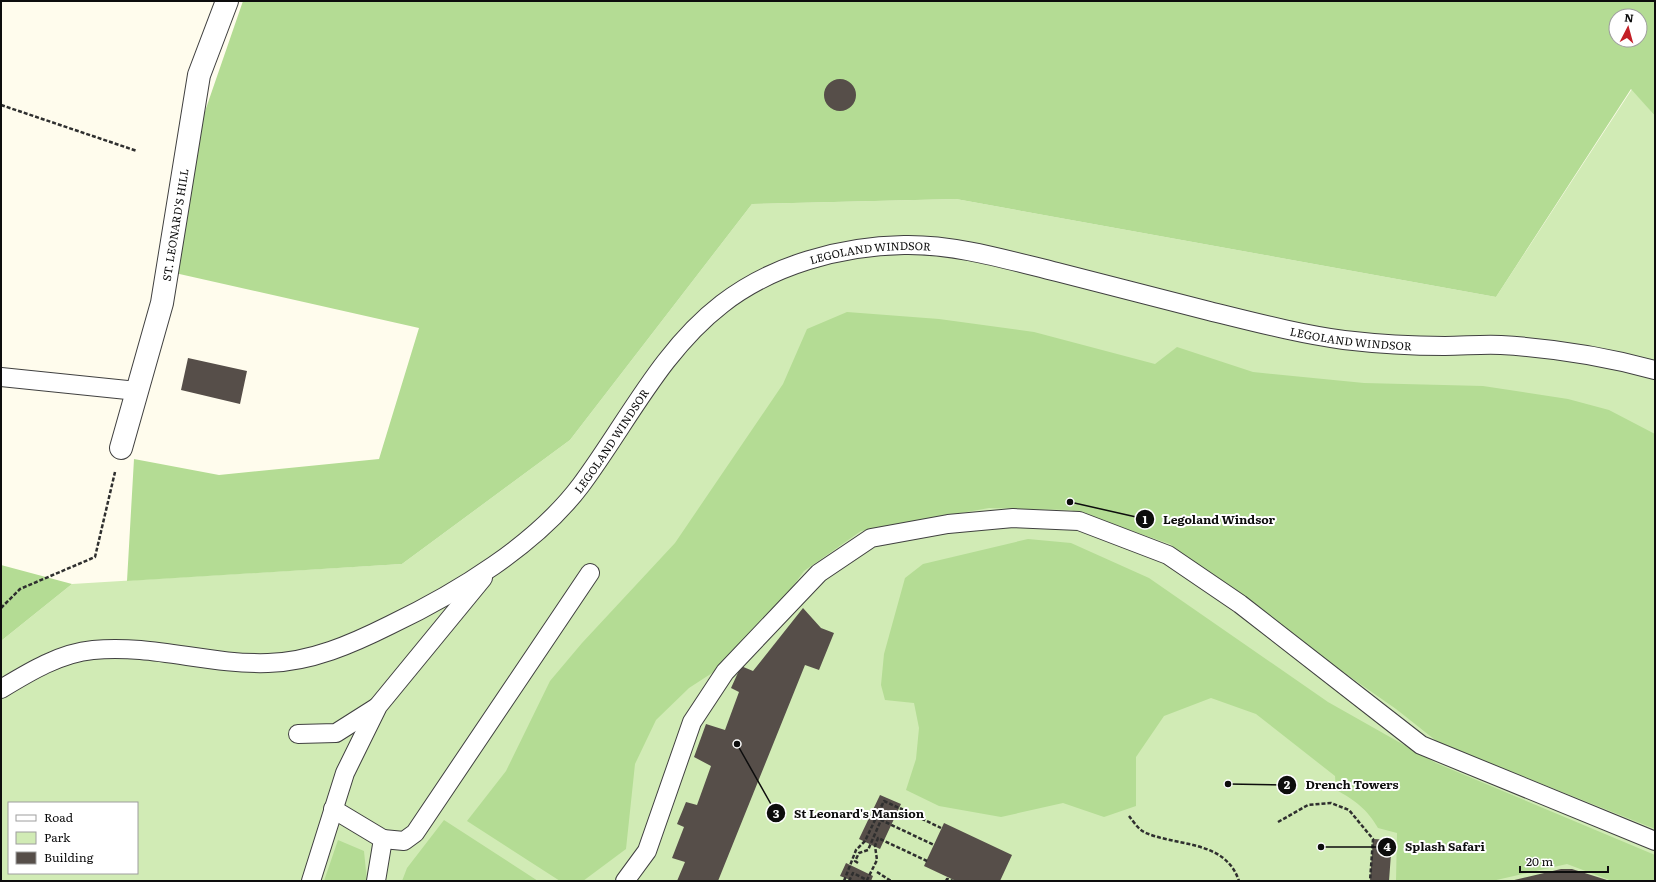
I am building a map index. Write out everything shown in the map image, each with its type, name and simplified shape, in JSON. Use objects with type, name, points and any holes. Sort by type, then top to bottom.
[{"type":"street","name":"ST. LEONARD'S HILL","points":[[120,448],[162,303],[199,75],[227,1]]},
{"type":"lane","name":"LEGOLAND WINDSOR","points":[[492,567],[536,534],[578,489],[646,388],[683,340],[723,303],[766,277],[814,259],[862,248],[906,245],[955,249],[1006,259],[1282,328],[1342,340],[1395,345],[1495,345],[1549,349],[1599,356],[1655,370]]},
{"type":"lane","points":[[1,377],[137,391]]},
{"type":"lane","points":[[625,881],[648,852],[692,722],[725,672],[819,573],[871,538],[948,524],[1013,518],[1079,521],[1168,555],[1240,604],[1421,745],[1655,841]]},
{"type":"lane","points":[[1,690],[35,668],[66,656],[91,650],[139,650],[243,662],[271,663],[309,657],[344,647],[392,624],[441,598],[492,567]]},
{"type":"lane","points":[[311,881],[345,773],[378,706],[492,567]]},
{"type":"lane","points":[[333,809],[383,839],[404,841],[415,833],[590,573]]},
{"type":"lane","points":[[298,734],[336,733],[378,706]]},
{"type":"lane","points":[[376,881],[383,839]]},
{"type":"path","points":[[1,105],[137,151]]},
{"type":"path","points":[[1,608],[20,589],[95,557],[120,448]]},
{"type":"path","points":[[844,881],[856,850],[865,841],[884,802],[941,828]]},
{"type":"path","points":[[1278,822],[1308,805],[1331,803],[1349,810],[1374,839],[1370,881]]},
{"type":"path","points":[[1129,816],[1143,831],[1202,846],[1226,860],[1238,881]]},
{"type":"path","points":[[858,863],[856,862],[860,853],[868,850],[881,820],[934,845]]},
{"type":"path","points":[[849,881],[853,873],[867,880],[878,860],[875,846],[878,838],[926,861]]},
{"type":"path","points":[[877,872],[891,881]]},
{"type":"path","points":[[946,881],[947,878],[953,881]]},
{"type":"green space","points":[[243,1],[1655,1],[1655,116],[1631,89],[1496,297],[956,199],[752,204],[570,440],[402,564],[127,581],[134,459],[219,475],[379,459],[419,328],[175,273],[203,117]]},
{"type":"green space","points":[[1632,89],[1655,116],[1655,881],[1,881],[1,641],[72,584],[402,564],[570,440],[752,204],[956,199],[1496,297]]},
{"type":"green space","points":[[847,312],[939,319],[1034,332],[1155,364],[1177,347],[1253,372],[1364,383],[1483,386],[1568,399],[1609,410],[1655,434],[1655,829],[1439,743],[1396,709],[1209,578],[1170,544],[1071,510],[989,508],[861,531],[804,571],[746,651],[689,688],[656,720],[635,764],[626,849],[583,881],[560,881],[467,821],[506,771],[550,681],[582,643],[675,543],[783,384],[807,329]]},
{"type":"green space","points":[[1028,539],[1071,543],[1149,578],[1328,702],[1436,763],[1655,855],[1655,881],[1612,881],[1567,864],[1492,881],[1396,881],[1397,833],[1378,828],[1365,810],[1349,797],[1336,790],[1335,776],[1256,714],[1211,698],[1164,716],[1136,757],[1136,806],[1104,817],[1063,803],[1001,817],[939,806],[906,790],[916,759],[919,728],[914,703],[885,700],[881,685],[884,654],[905,578],[923,564]]},
{"type":"green space","points":[[1,565],[72,584],[1,641]]},
{"type":"green space","points":[[444,820],[538,881],[402,881],[407,868]]},
{"type":"green space","points":[[338,840],[364,851],[367,881],[324,881]]},
{"type":"building","points":[[837,79],[843,79],[853,86],[856,95],[855,101],[849,108],[843,111],[837,111],[827,104],[824,98],[824,92],[831,82]]},
{"type":"building","points":[[188,358],[247,371],[240,404],[181,390]]},
{"type":"building","points":[[803,608],[821,628],[834,633],[819,670],[805,665],[718,881],[677,881],[685,862],[672,858],[684,827],[677,824],[686,802],[697,805],[711,766],[694,757],[706,724],[725,730],[739,692],[731,688],[741,666],[753,671]]},
{"type":"building","points":[[880,795],[901,804],[880,849],[859,839]]},
{"type":"building","points":[[944,823],[1012,855],[1000,881],[956,881],[924,866]]},
{"type":"building","points":[[1373,839],[1392,840],[1389,881],[1370,881]]},
{"type":"building","points":[[846,863],[873,876],[871,881],[853,881],[840,876]]},
{"type":"building","points":[[1561,869],[1572,869],[1610,881],[1510,881]]},
{"type":"place","name":"Legoland Windsor","points":[[1070,502]]},
{"type":"place","name":"St Leonard's Mansion","points":[[737,744]]},
{"type":"place","name":"Drench Towers","points":[[1228,784]]},
{"type":"place","name":"Splash Safari","points":[[1321,847]]}]
